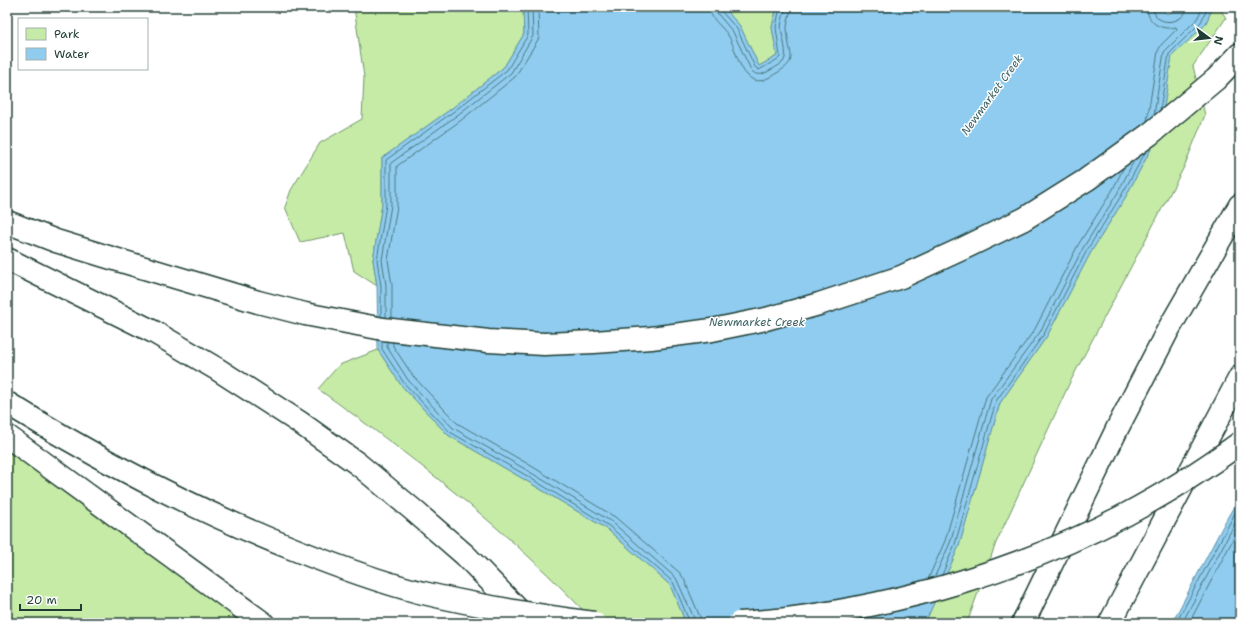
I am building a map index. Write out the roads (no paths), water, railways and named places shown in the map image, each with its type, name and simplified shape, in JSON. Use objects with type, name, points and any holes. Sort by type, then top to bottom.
[{"type":"highway","points":[[7,222],[56,241],[258,302],[305,314],[383,329],[488,342],[544,344],[651,338],[712,330],[766,319],[819,304],[901,276],[1024,219],[1086,180],[1150,134],[1216,79],[1240,54]]},
{"type":"highway","points":[[1023,623],[1125,414],[1167,332],[1240,205]]},
{"type":"highway","points":[[7,259],[154,332],[217,369],[299,422],[358,464],[412,509],[464,555],[532,623]]},
{"type":"highway","points":[[1110,623],[1240,377]]},
{"type":"highway","points":[[7,403],[116,467],[208,512],[344,569],[418,592],[487,607],[594,623]]},
{"type":"highway","points":[[7,436],[263,623]]},
{"type":"highway","points":[[739,623],[786,620],[886,602],[959,582],[1039,554],[1128,514],[1198,472],[1240,443]]},
{"type":"water","name":"Newmarket Creek","points":[[523,7],[723,7],[740,26],[759,66],[777,56],[772,27],[777,7],[1160,7],[1167,14],[1182,7],[1213,7],[1205,25],[1172,56],[1160,132],[1125,198],[1091,252],[1047,336],[1000,403],[959,546],[925,623],[686,623],[670,585],[607,529],[448,435],[401,385],[378,350],[377,286],[373,260],[382,204],[382,158],[451,109],[504,67],[524,34]]},
{"type":"water","points":[[1240,496],[1240,623],[1172,623],[1226,520]]}]
